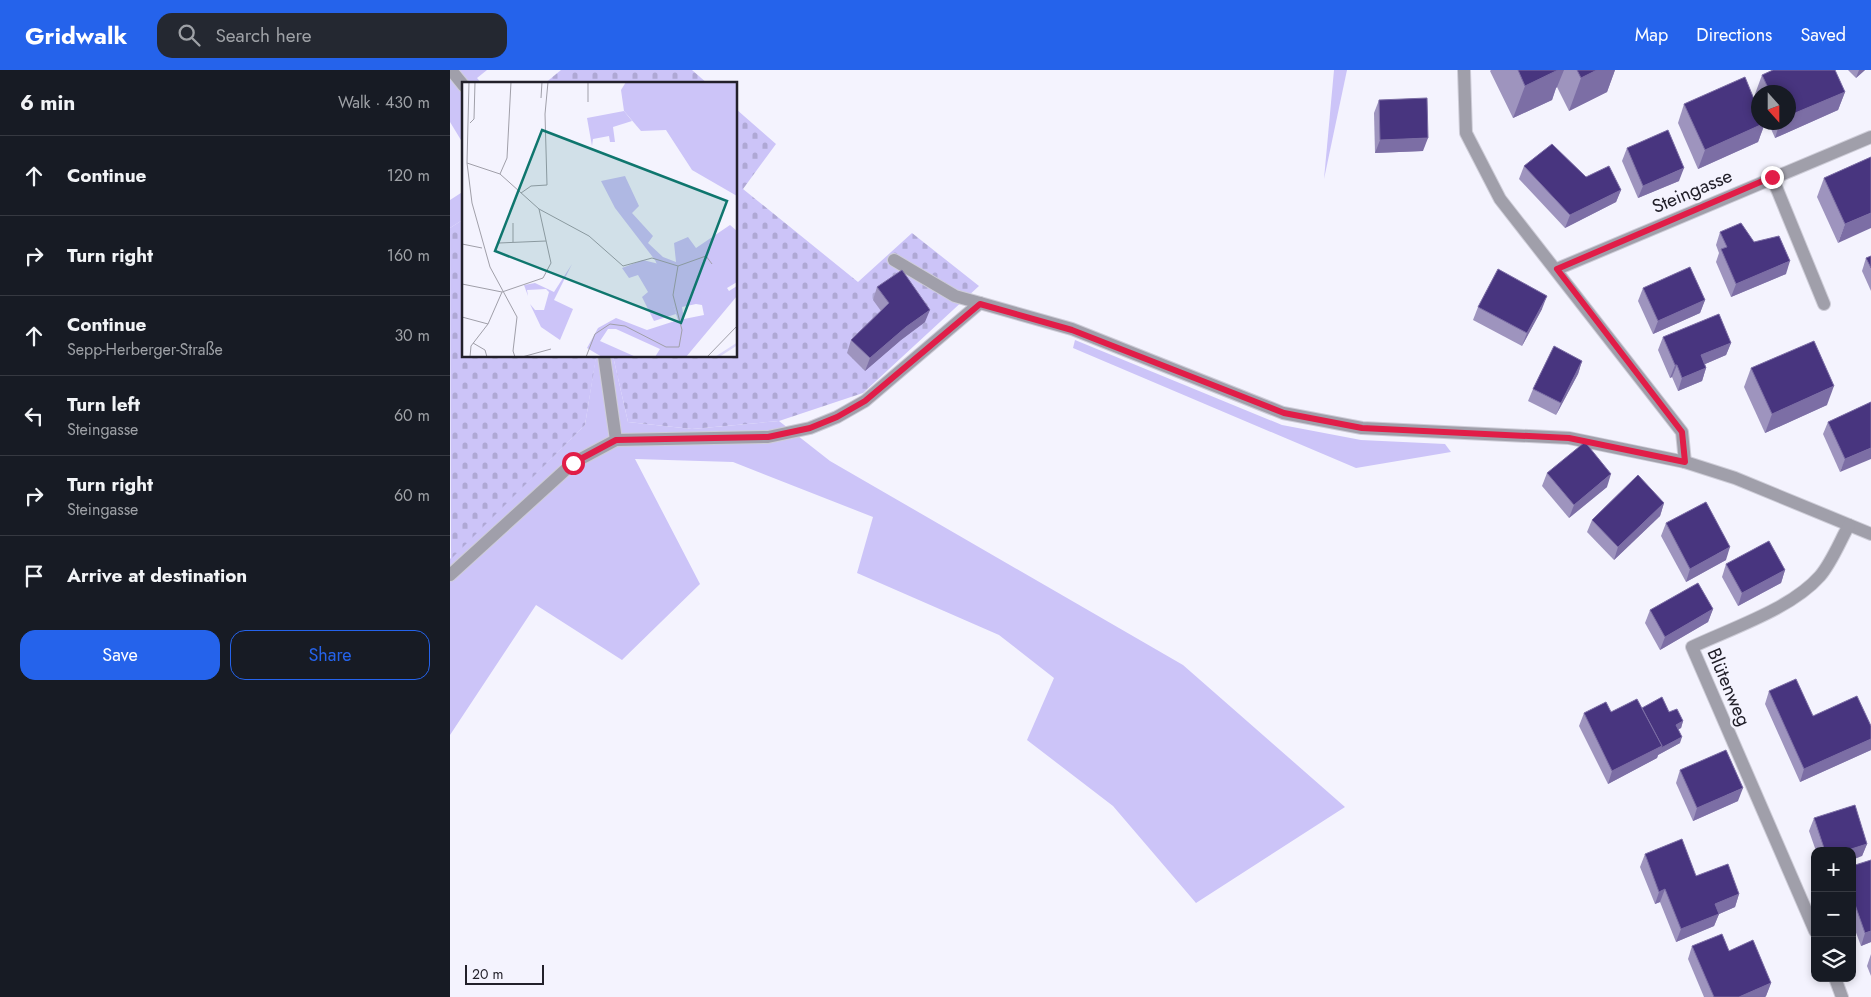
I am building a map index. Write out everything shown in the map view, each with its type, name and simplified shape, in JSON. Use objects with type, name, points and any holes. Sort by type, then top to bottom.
[{"type":"street","points":[[451,70],[462,84]]},
{"type":"street","points":[[1464,70],[1466,133],[1500,199],[1557,269],[1682,432],[1685,462]]},
{"type":"street","name":"Steingasse","points":[[1557,269],[1871,137]]},
{"type":"street","points":[[1772,177],[1824,304]]},
{"type":"street","points":[[894,260],[955,296],[1072,330],[1284,413],[1362,428],[1569,438],[1685,462],[1734,478],[1871,534]]},
{"type":"street","points":[[450,575],[573,463],[616,440],[768,437],[810,428],[837,417],[865,401],[980,304]]},
{"type":"street","points":[[604,358],[616,440]]},
{"type":"street","name":"Blütenweg","points":[[1811,922],[1692,647],[1764,614],[1798,595],[1821,575],[1849,525]]},
{"type":"street","points":[[1836,982],[1842,997]]},
{"type":"green space","points":[[450,70],[487,70],[477,78],[480,82],[462,82],[462,142],[450,122]]},
{"type":"green space","points":[[561,70],[692,70],[706,82],[546,82]]},
{"type":"green space","points":[[1334,70],[1347,70],[1324,179]]},
{"type":"green space","points":[[738,111],[776,144],[743,189],[858,282],[912,233],[979,286],[863,393],[779,421],[692,429],[628,422],[613,358],[738,358]]},
{"type":"green space","points":[[462,192],[462,220],[450,228],[450,200]]},
{"type":"green space","points":[[462,220],[462,358],[596,358],[585,425],[451,559],[450,228]]},
{"type":"green space","points":[[1075,340],[1282,425],[1361,440],[1445,444],[1451,452],[1356,468],[1073,348]]},
{"type":"green space","points":[[596,358],[613,358],[628,422],[692,429],[779,421],[830,461],[1183,665],[1345,807],[1196,903],[1113,806],[1027,740],[1054,678],[999,635],[857,573],[873,517],[733,462],[635,459],[700,584],[622,660],[536,605],[450,735],[450,559],[585,425]]},
{"type":"building","points":[[1518,70],[1558,70],[1525,86]]},
{"type":"building","points":[[1577,70],[1597,70],[1581,78]]},
{"type":"building","points":[[1773,70],[1835,70],[1845,92],[1796,113],[1796,85],[1767,85],[1762,75]]},
{"type":"building","points":[[1745,77],[1751,92],[1751,129],[1705,150],[1684,104]]},
{"type":"building","points":[[1427,98],[1428,138],[1380,140],[1379,100]]},
{"type":"building","points":[[1668,130],[1684,168],[1643,186],[1627,148]]},
{"type":"building","points":[[1552,144],[1586,177],[1609,166],[1621,190],[1570,215],[1524,166]]},
{"type":"building","points":[[1871,157],[1871,213],[1845,224],[1824,178]]},
{"type":"building","points":[[1741,223],[1754,242],[1779,236],[1790,261],[1736,284],[1721,249],[1727,247],[1720,232]]},
{"type":"building","points":[[1871,256],[1871,268],[1866,258]]},
{"type":"building","points":[[1690,267],[1705,300],[1658,321],[1643,288]]},
{"type":"building","points":[[1498,269],[1547,296],[1527,333],[1478,307]]},
{"type":"building","points":[[902,270],[930,310],[906,327],[870,358],[851,340],[889,303],[877,287]]},
{"type":"building","points":[[1719,314],[1731,343],[1701,355],[1706,368],[1682,378],[1663,337]]},
{"type":"building","points":[[1814,341],[1834,386],[1772,414],[1751,368]]},
{"type":"building","points":[[1554,346],[1582,361],[1561,403],[1533,389]]},
{"type":"building","points":[[1871,402],[1871,448],[1845,459],[1828,422]]},
{"type":"building","points":[[1585,442],[1611,474],[1574,505],[1547,473]]},
{"type":"building","points":[[1638,475],[1664,503],[1618,547],[1592,520]]},
{"type":"building","points":[[1706,502],[1730,547],[1690,569],[1666,523]]},
{"type":"building","points":[[1769,541],[1785,570],[1742,593],[1726,564]]},
{"type":"building","points":[[1698,583],[1713,609],[1665,637],[1650,610]]},
{"type":"building","points":[[1796,679],[1813,716],[1857,696],[1871,726],[1871,739],[1804,769],[1769,691]]},
{"type":"building","points":[[1662,697],[1669,712],[1677,709],[1683,721],[1676,725],[1682,737],[1661,748],[1662,746],[1642,708]]},
{"type":"building","points":[[1637,699],[1662,746],[1612,771],[1584,713],[1606,702],[1611,712]]},
{"type":"building","points":[[1726,750],[1743,788],[1697,808],[1680,770]]},
{"type":"building","points":[[1855,805],[1867,844],[1856,848],[1824,847],[1814,818]]},
{"type":"building","points":[[1682,839],[1696,876],[1728,864],[1739,894],[1715,904],[1719,914],[1681,929],[1665,889],[1659,892],[1645,854]]},
{"type":"building","points":[[1871,860],[1871,931],[1865,933],[1856,907],[1856,865]]},
{"type":"building","points":[[1722,934],[1729,951],[1753,940],[1771,983],[1739,997],[1714,997],[1692,946]]},
{"type":"route","points":[[573,463],[616,440],[768,437],[810,428],[837,417],[865,401],[980,304],[995,306],[1072,330],[1284,413],[1362,428],[1569,438],[1685,462],[1682,432],[1557,269],[1772,177]]}]
